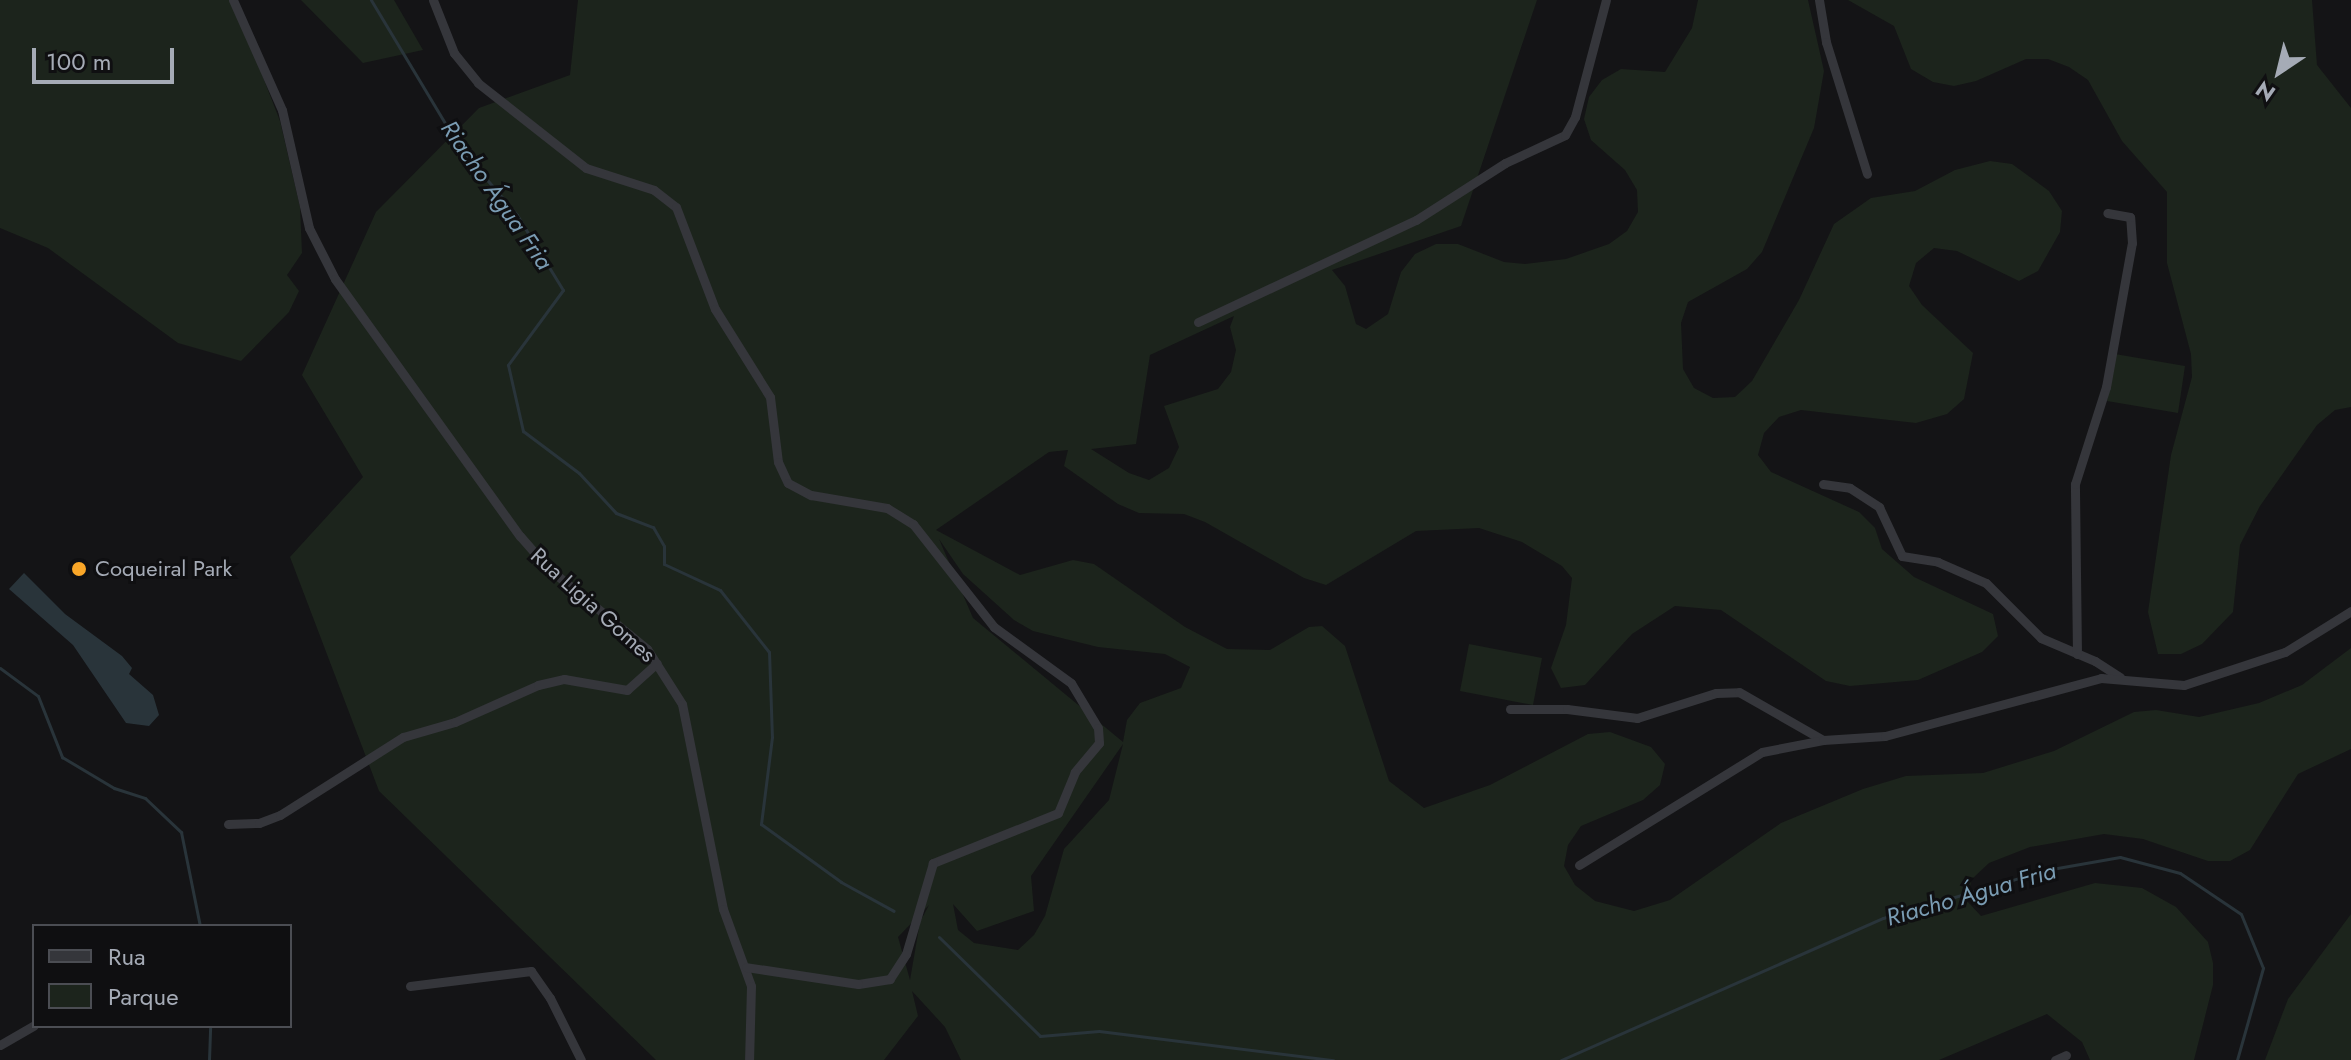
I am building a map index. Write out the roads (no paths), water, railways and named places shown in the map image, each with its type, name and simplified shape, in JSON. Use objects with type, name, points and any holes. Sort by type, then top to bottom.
[{"type":"street","name":"Rua Ligia Gomes","points":[[233,0],[282,110],[309,228],[335,279],[520,536],[548,568],[628,631],[657,663],[690,726],[723,909],[751,986],[749,1060]]},
{"type":"street","points":[[433,0],[454,53],[478,83],[586,168],[654,190],[676,207],[715,309],[770,397],[778,462],[788,483],[811,495],[887,508],[913,524],[994,627],[1071,683],[1098,728],[1099,743],[1075,772],[1058,813],[933,863],[906,954],[890,979],[858,984],[746,967]]},
{"type":"street","points":[[1198,322],[1416,220],[1505,163],[1565,135],[1575,117],[1606,0]]},
{"type":"street","points":[[1819,0],[1826,42],[1867,174]]},
{"type":"street","points":[[2077,654],[2075,484],[2106,387],[2132,243],[2130,217],[2107,213]]},
{"type":"street","points":[[1823,484],[1850,488],[1879,507],[1902,556],[1938,562],[1986,583],[2032,632],[2120,677]]},
{"type":"street","points":[[1579,865],[1673,810],[1738,763],[1790,744],[1885,736],[2084,681],[2120,677],[2169,686],[2203,679],[2285,652],[2351,611]]},
{"type":"street","points":[[228,824],[259,823],[280,815],[367,764],[396,741],[455,722],[538,685],[564,679],[627,690],[657,663]]},
{"type":"street","points":[[1510,709],[1567,709],[1637,718],[1716,693],[1739,692],[1823,740]]},
{"type":"street","points":[[410,986],[531,971],[550,998],[581,1060]]},
{"type":"street","points":[[0,1045],[32,1026]]},
{"type":"street","points":[[2055,1060],[2066,1055]]},
{"type":"waterway","name":"Riacho Água Fria","points":[[371,0],[460,148],[517,215],[563,290],[508,365],[523,431],[579,473],[616,513],[653,527],[664,546],[664,564],[720,590],[769,652],[772,737],[761,824],[841,882],[894,911]]},
{"type":"waterway","points":[[0,668],[38,696],[62,757],[114,788],[145,798],[181,832],[200,924]]},
{"type":"waterway","name":"Riacho Água Fria","points":[[1561,1060],[1883,918],[2046,870],[2120,857],[2180,873],[2241,914],[2263,968],[2237,1060]]},
{"type":"waterway","name":"Riacho Água Fria","points":[[939,937],[1040,1036],[1099,1031],[1333,1060]]},
{"type":"waterway","points":[[209,1060],[210,1028]]},
{"type":"place","name":"Coqueiral Park","points":[[79,569]]}]
